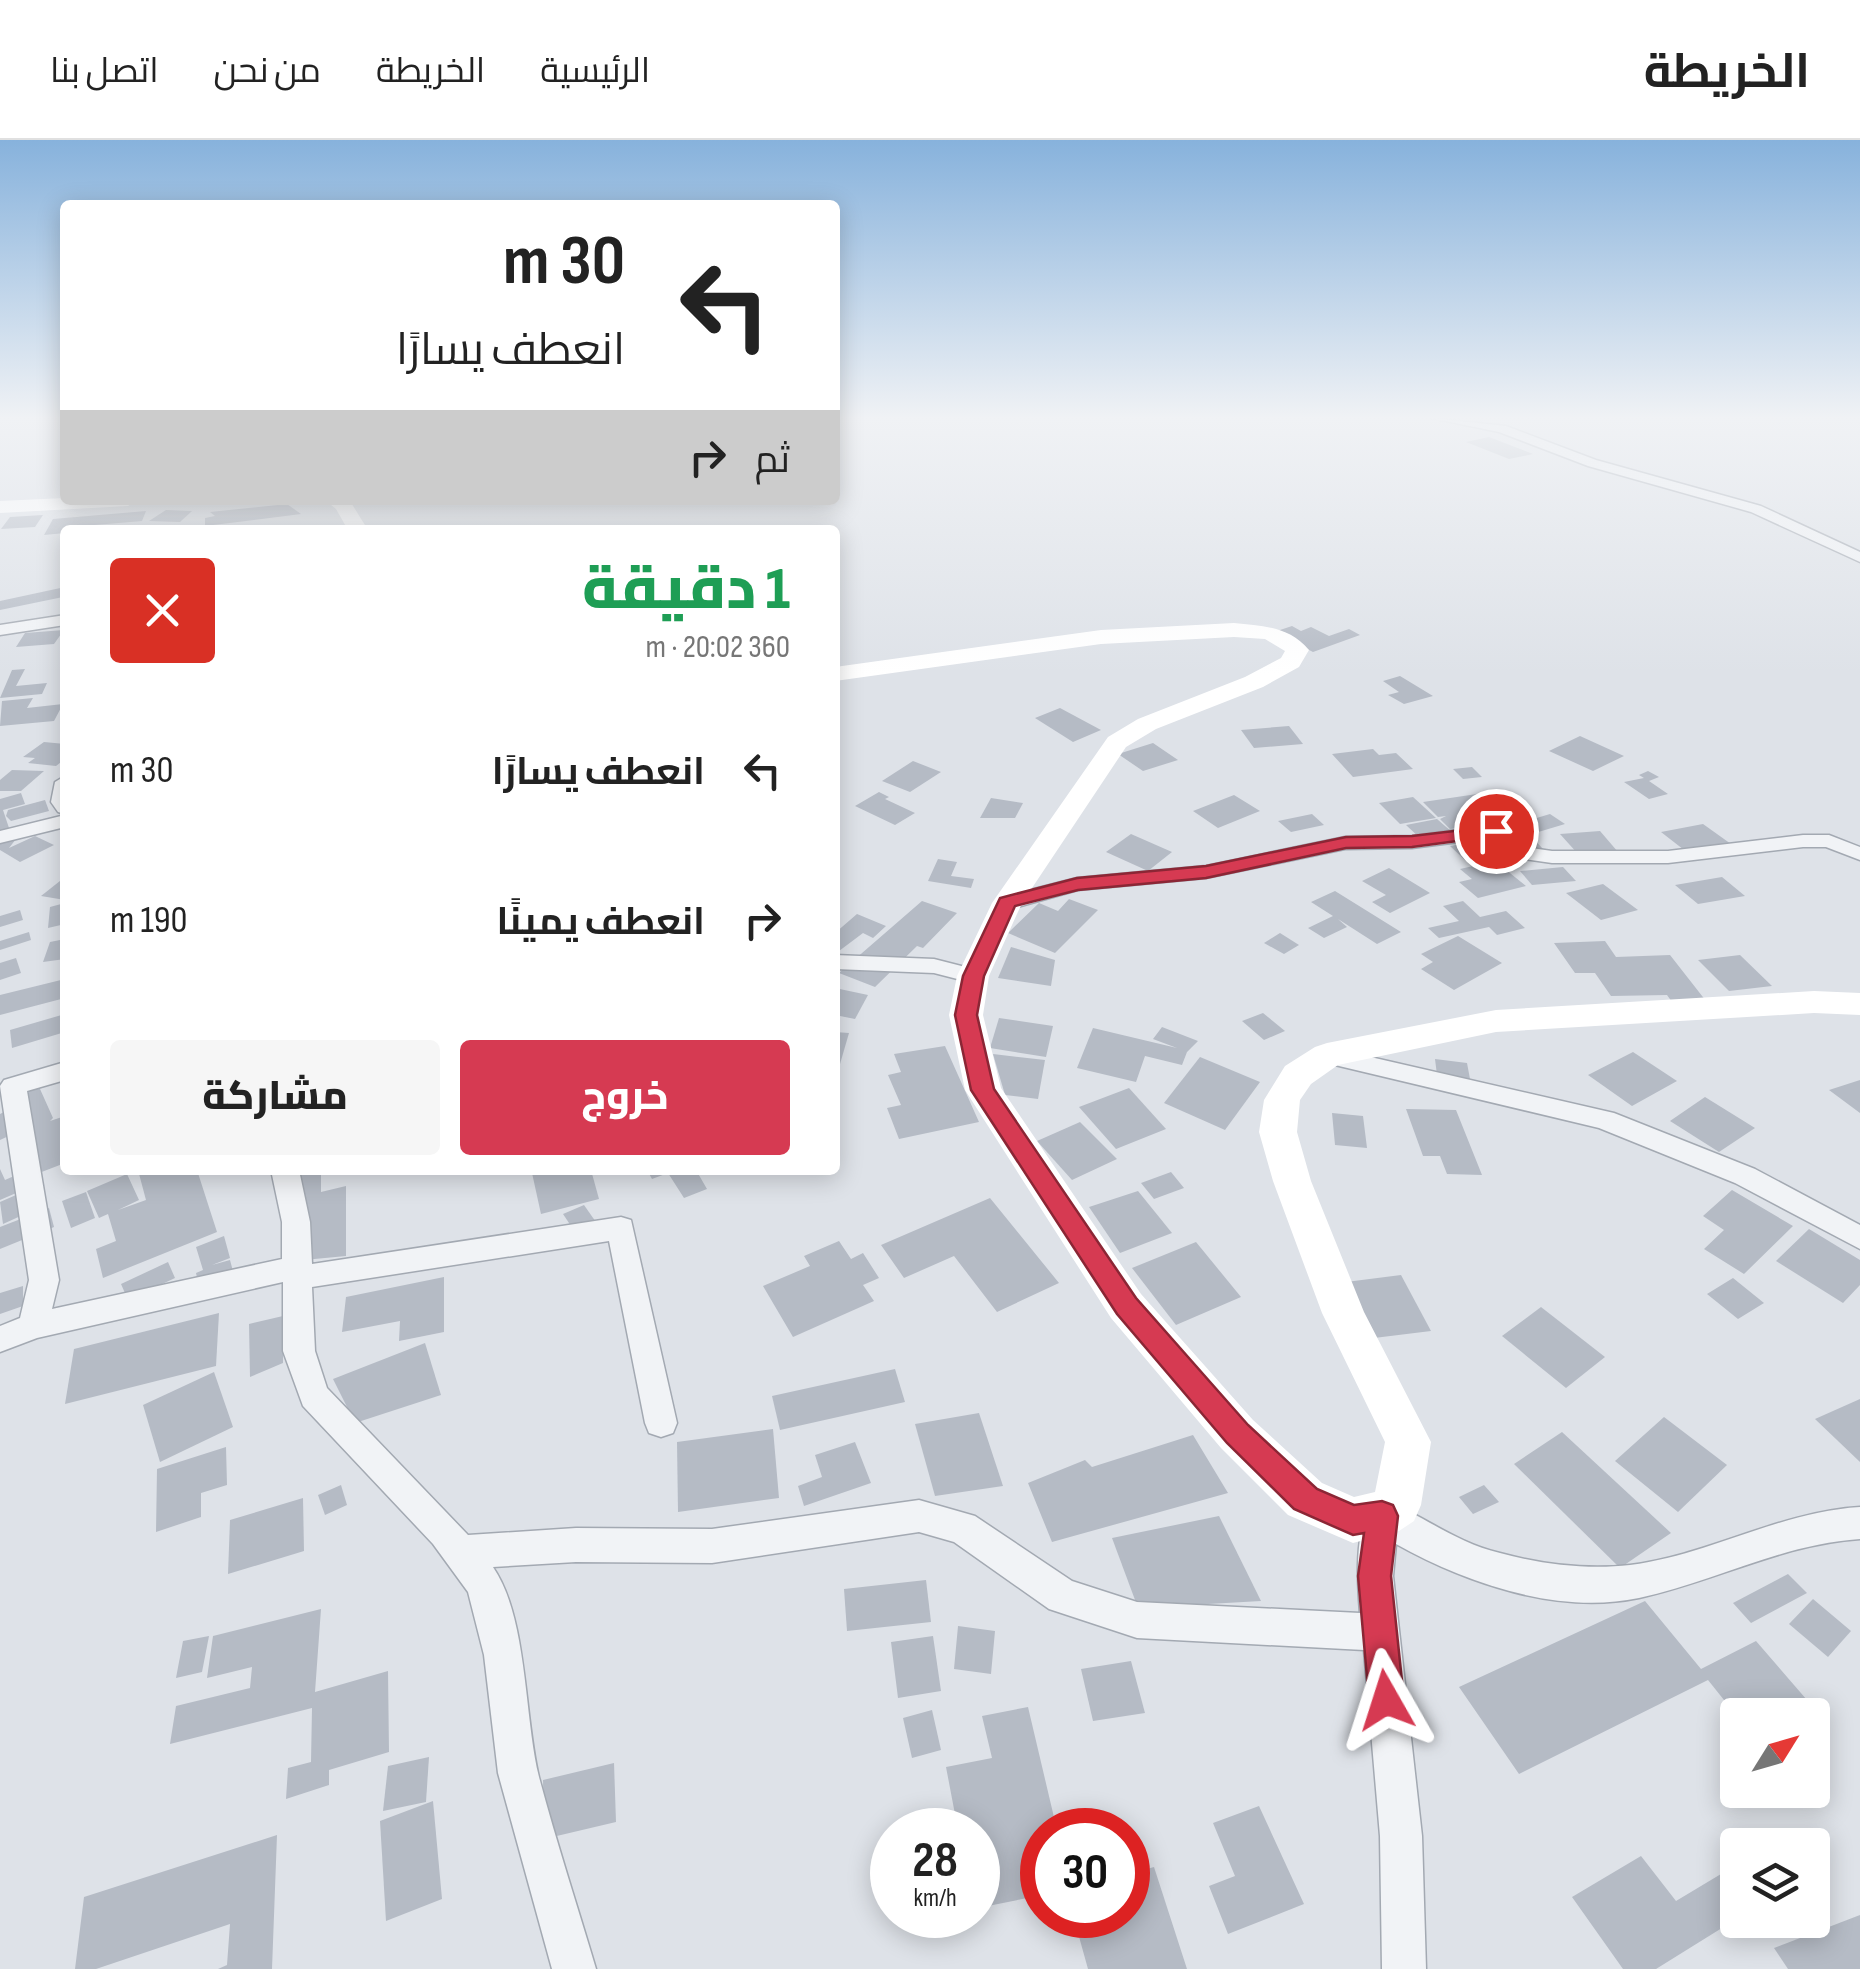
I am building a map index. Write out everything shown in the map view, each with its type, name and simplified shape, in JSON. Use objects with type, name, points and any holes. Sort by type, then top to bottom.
[{"type":"main road","points":[[0,507],[60,504]]},
{"type":"main road","points":[[840,673],[1120,636],[1234,630],[1285,639],[1297,650],[1291,662],[1254,682],[1147,724],[1117,742],[1007,902],[973,976],[966,1015],[983,1090],[1126,1306],[1238,1434],[1306,1499],[1353,1520],[1382,1516],[1397,1505],[1408,1442],[1343,1313],[1292,1182],[1278,1132],[1282,1100],[1298,1075],[1328,1055],[1496,1021],[1814,1002],[1860,1004]]},
{"type":"street","points":[[1736,503],[1860,558]]},
{"type":"street","points":[[0,630],[60,621]]},
{"type":"street","points":[[0,836],[60,822]]},
{"type":"street","points":[[1007,902],[1077,884],[1206,872],[1346,843],[1412,842],[1496,831],[1518,853],[1552,857],[1668,857],[1803,840],[1829,841],[1860,854]]},
{"type":"street","points":[[840,962],[934,966],[973,976]]},
{"type":"street","points":[[1328,1055],[1606,1120],[1729,1168],[1860,1238]]},
{"type":"street","points":[[33,1326],[44,1280],[10,1134],[13,1086],[60,1072]]},
{"type":"street","points":[[286,1175],[296,1222],[299,1352],[314,1396],[460,1552],[484,1584],[504,1654],[518,1773],[574,1969]]},
{"type":"street","points":[[0,1338],[33,1326],[297,1272],[621,1228],[662,1423]]},
{"type":"street","points":[[460,1552],[576,1544],[712,1546],[918,1516],[963,1528],[1062,1596],[1138,1620],[1380,1632]]},
{"type":"street","points":[[1404,1969],[1401,1836],[1375,1576],[1382,1516],[1420,1541],[1476,1567],[1543,1580],[1625,1584],[1812,1527],[1860,1523]]},
{"type":"building","points":[[288,505],[301,514],[205,525],[205,518],[215,516],[210,512]]},
{"type":"building","points":[[166,510],[192,511],[180,522],[149,521]]},
{"type":"building","points":[[146,511],[142,521],[60,525],[60,533],[44,535],[53,519]]},
{"type":"building","points":[[43,515],[35,527],[1,529],[10,517]]},
{"type":"building","points":[[60,588],[60,598],[0,610],[0,601]]},
{"type":"building","points":[[1292,626],[1301,631],[1311,627],[1329,636],[1349,629],[1360,635],[1313,652],[1274,632]]},
{"type":"building","points":[[60,630],[54,644],[16,647],[25,633]]},
{"type":"building","points":[[25,669],[16,686],[47,683],[42,694],[0,698],[12,670]]},
{"type":"building","points":[[1400,676],[1433,696],[1404,704],[1388,695],[1399,692],[1383,681]]},
{"type":"building","points":[[33,698],[27,708],[60,704],[60,710],[54,721],[0,726],[2,701]]},
{"type":"building","points":[[1060,708],[1101,730],[1073,742],[1035,718]]},
{"type":"building","points":[[1289,726],[1303,744],[1254,748],[1241,730]]},
{"type":"building","points":[[1580,736],[1624,756],[1593,771],[1549,751]]},
{"type":"building","points":[[44,742],[60,744],[60,763],[56,766],[28,763],[35,758],[23,757]]},
{"type":"building","points":[[1153,743],[1178,760],[1143,771],[1118,754]]},
{"type":"building","points":[[1373,749],[1379,755],[1396,753],[1413,769],[1353,777],[1332,754]]},
{"type":"building","points":[[913,761],[941,772],[910,792],[882,781]]},
{"type":"building","points":[[1472,767],[1482,777],[1463,779],[1453,769]]},
{"type":"building","points":[[12,770],[44,771],[21,791],[0,791],[0,780]]},
{"type":"building","points":[[1648,771],[1659,777],[1649,781],[1668,794],[1649,799],[1624,782],[1644,778],[1639,775]]},
{"type":"building","points":[[879,792],[889,797],[885,799],[915,813],[895,825],[855,806]]},
{"type":"building","points":[[21,793],[25,804],[3,810],[9,828],[0,831],[0,799]]},
{"type":"building","points":[[1477,794],[1506,821],[1450,829],[1440,819],[1446,816],[1438,817],[1423,802]]},
{"type":"building","points":[[1234,795],[1260,811],[1218,828],[1193,811]]},
{"type":"building","points":[[1413,797],[1436,818],[1400,824],[1379,803]]},
{"type":"building","points":[[991,798],[1023,803],[1015,818],[980,818]]},
{"type":"building","points":[[45,800],[49,811],[11,821],[6,816],[8,810]]},
{"type":"building","points":[[1312,814],[1324,825],[1291,832],[1278,821]]},
{"type":"building","points":[[1550,814],[1565,824],[1535,833],[1520,823]]},
{"type":"building","points":[[1437,819],[1453,833],[1421,839],[1406,825]]},
{"type":"building","points":[[1703,824],[1731,844],[1688,853],[1661,832]]},
{"type":"building","points":[[1600,831],[1618,852],[1578,854],[1560,834]]},
{"type":"building","points":[[1131,834],[1172,852],[1148,871],[1106,852]]},
{"type":"building","points":[[1530,835],[1544,850],[1526,852],[1513,836]]},
{"type":"building","points":[[35,836],[54,845],[20,862],[0,850],[0,840],[16,839],[9,848]]},
{"type":"building","points":[[1474,842],[1491,858],[1467,862],[1450,846]]},
{"type":"building","points":[[938,859],[957,862],[951,876],[974,879],[971,888],[928,881]]},
{"type":"building","points":[[1495,861],[1526,886],[1478,898],[1459,882],[1472,879],[1460,869]]},
{"type":"building","points":[[1563,867],[1576,881],[1532,885],[1520,871]]},
{"type":"building","points":[[1389,868],[1430,893],[1390,913],[1372,902],[1386,895],[1362,881]]},
{"type":"building","points":[[1722,877],[1745,896],[1698,904],[1675,885]]},
{"type":"building","points":[[60,881],[60,899],[41,896]]},
{"type":"building","points":[[1603,884],[1638,910],[1601,920],[1566,893]]},
{"type":"building","points":[[1335,891],[1401,932],[1377,944],[1338,919],[1347,927],[1324,938],[1308,928],[1333,916],[1311,902]]},
{"type":"building","points":[[1069,899],[1098,910],[1055,953],[1008,933],[1039,903],[1058,911]]},
{"type":"building","points":[[922,901],[957,913],[923,948],[917,946],[875,987],[840,972]]},
{"type":"building","points":[[1463,901],[1480,917],[1506,911],[1525,928],[1497,935],[1489,927],[1439,938],[1428,928],[1459,921],[1443,906]]},
{"type":"building","points":[[60,904],[60,925],[48,928],[50,907]]},
{"type":"building","points":[[20,910],[23,920],[0,927],[0,916]]},
{"type":"building","points":[[857,914],[886,926],[873,938],[863,933],[840,950],[840,929]]},
{"type":"building","points":[[29,932],[31,940],[0,950],[0,941]]},
{"type":"building","points":[[1280,933],[1299,945],[1284,954],[1264,943]]},
{"type":"building","points":[[1458,936],[1502,963],[1454,990],[1421,969],[1433,962],[1421,954]]},
{"type":"building","points":[[60,940],[60,960],[43,962],[50,942]]},
{"type":"building","points":[[1605,941],[1616,957],[1670,955],[1706,1001],[1672,1002],[1667,995],[1611,996],[1595,973],[1575,973],[1554,943]]},
{"type":"building","points":[[1011,947],[1055,960],[1051,986],[998,978]]},
{"type":"building","points":[[1740,955],[1772,986],[1729,991],[1698,960]]},
{"type":"building","points":[[16,958],[21,973],[0,980],[0,963]]},
{"type":"building","points":[[60,980],[60,999],[0,1015],[0,995]]},
{"type":"building","points":[[840,989],[868,995],[855,1019],[840,1016]]},
{"type":"building","points":[[1263,1013],[1285,1031],[1264,1040],[1242,1021]]},
{"type":"building","points":[[60,1015],[60,1034],[12,1048],[10,1030]]},
{"type":"building","points":[[999,1018],[1053,1026],[1046,1057],[990,1048]]},
{"type":"building","points":[[1162,1027],[1198,1041],[1187,1052],[1182,1065],[1145,1056],[1136,1082],[1077,1068],[1093,1028],[1177,1048],[1153,1039]]},
{"type":"building","points":[[840,1032],[849,1033],[840,1064]]},
{"type":"building","points":[[945,1046],[979,1122],[899,1139],[887,1108],[901,1105],[888,1075],[901,1072],[894,1054]]},
{"type":"building","points":[[1633,1052],[1677,1081],[1632,1106],[1588,1075]]},
{"type":"building","points":[[993,1054],[1045,1060],[1038,1099],[1005,1095]]},
{"type":"building","points":[[1200,1057],[1260,1082],[1225,1130],[1164,1103]]},
{"type":"building","points":[[1435,1059],[1467,1063],[1470,1079],[1437,1075]]},
{"type":"building","points":[[36,1080],[53,1118],[50,1121],[60,1118],[60,1165],[26,1178],[13,1134],[0,1140],[0,1114],[6,1111],[0,1094]]},
{"type":"building","points":[[1860,1080],[1860,1113],[1829,1090]]},
{"type":"building","points":[[1129,1088],[1166,1129],[1116,1149],[1079,1107]]},
{"type":"building","points":[[1705,1097],[1755,1128],[1719,1152],[1670,1121]]},
{"type":"building","points":[[1406,1109],[1456,1110],[1482,1175],[1447,1174],[1440,1156],[1423,1156]]},
{"type":"building","points":[[1332,1113],[1363,1116],[1367,1148],[1335,1145]]},
{"type":"building","points":[[1080,1122],[1117,1159],[1072,1180],[1037,1141]]},
{"type":"building","points":[[0,1169],[5,1180],[23,1172],[30,1187],[0,1200]]},
{"type":"building","points":[[1171,1172],[1184,1188],[1154,1199],[1141,1183]]},
{"type":"building","points":[[127,1175],[139,1200],[118,1210],[146,1200],[139,1175],[199,1175],[217,1232],[103,1278],[96,1249],[116,1241],[108,1214],[99,1218],[87,1191]]},
{"type":"building","points":[[321,1175],[321,1192],[346,1186],[346,1256],[304,1260],[294,1178]]},
{"type":"building","points":[[532,1175],[592,1175],[599,1199],[541,1214]]},
{"type":"building","points":[[669,1175],[699,1175],[707,1189],[684,1198]]},
{"type":"building","points":[[39,1185],[47,1204],[3,1224],[0,1202]]},
{"type":"building","points":[[1732,1190],[1793,1226],[1744,1274],[1704,1249],[1724,1230],[1703,1216]]},
{"type":"building","points":[[1138,1191],[1172,1233],[1120,1253],[1089,1207]]},
{"type":"building","points":[[86,1192],[95,1218],[71,1228],[62,1201]]},
{"type":"building","points":[[990,1198],[1059,1283],[997,1312],[954,1256],[904,1278],[881,1245]]},
{"type":"building","points":[[584,1205],[598,1225],[577,1235],[563,1214]]},
{"type":"building","points":[[49,1208],[54,1227],[0,1249],[0,1227]]},
{"type":"building","points":[[1809,1229],[1860,1260],[1860,1285],[1843,1303],[1776,1261]]},
{"type":"building","points":[[224,1236],[230,1258],[212,1265],[230,1260],[234,1275],[199,1287],[196,1273],[203,1270],[196,1247]]},
{"type":"building","points":[[839,1241],[851,1259],[863,1253],[879,1278],[863,1285],[874,1301],[793,1337],[763,1286],[810,1266],[804,1256]]},
{"type":"building","points":[[1196,1242],[1241,1297],[1176,1325],[1132,1268]]},
{"type":"building","points":[[168,1262],[175,1278],[128,1300],[121,1284]]},
{"type":"building","points":[[1401,1275],[1431,1331],[1374,1338],[1346,1282]]},
{"type":"building","points":[[444,1277],[444,1332],[399,1341],[400,1321],[342,1332],[346,1297]]},
{"type":"building","points":[[1733,1278],[1764,1303],[1738,1319],[1707,1294]]},
{"type":"building","points":[[23,1286],[23,1306],[0,1314],[0,1293]]},
{"type":"building","points":[[1541,1307],[1605,1357],[1566,1388],[1502,1336]]},
{"type":"building","points":[[219,1313],[216,1366],[65,1404],[74,1349]]},
{"type":"building","points":[[283,1316],[283,1363],[250,1377],[249,1324]]},
{"type":"building","points":[[425,1343],[441,1395],[355,1423],[333,1379]]},
{"type":"building","points":[[895,1369],[905,1402],[780,1430],[772,1396]]},
{"type":"building","points":[[214,1372],[233,1427],[160,1462],[143,1405]]},
{"type":"building","points":[[1860,1399],[1860,1462],[1815,1419]]},
{"type":"building","points":[[979,1413],[1003,1486],[935,1496],[915,1424]]},
{"type":"building","points":[[1664,1417],[1727,1465],[1678,1512],[1615,1461]]},
{"type":"building","points":[[773,1429],[779,1498],[678,1512],[677,1442]]},
{"type":"building","points":[[1562,1432],[1671,1533],[1620,1568],[1514,1464]]},
{"type":"building","points":[[1193,1435],[1228,1493],[1052,1542],[1028,1483],[1085,1460],[1092,1467]]},
{"type":"building","points":[[855,1442],[871,1483],[804,1506],[798,1486],[822,1477],[815,1455]]},
{"type":"building","points":[[226,1447],[227,1485],[201,1493],[201,1517],[156,1532],[157,1469]]},
{"type":"building","points":[[341,1485],[347,1505],[325,1515],[318,1495]]},
{"type":"building","points":[[1484,1485],[1499,1502],[1473,1514],[1459,1497]]},
{"type":"building","points":[[303,1498],[304,1551],[228,1574],[230,1520]]},
{"type":"building","points":[[1219,1516],[1261,1601],[1138,1608],[1112,1538]]},
{"type":"building","points":[[1788,1574],[1807,1593],[1751,1623],[1733,1603]]},
{"type":"building","points":[[926,1580],[931,1622],[847,1631],[844,1589]]},
{"type":"building","points":[[1813,1599],[1851,1631],[1828,1657],[1789,1624]]},
{"type":"building","points":[[1645,1601],[1701,1669],[1756,1641],[1805,1698],[1722,1698],[1708,1680],[1519,1774],[1459,1687]]},
{"type":"building","points":[[321,1609],[315,1692],[388,1671],[389,1752],[329,1770],[329,1785],[286,1799],[288,1768],[311,1762],[312,1708],[170,1744],[176,1706],[250,1688],[252,1667],[207,1678],[213,1636]]},
{"type":"building","points":[[958,1626],[995,1631],[991,1674],[954,1669]]},
{"type":"building","points":[[209,1636],[202,1672],[176,1678],[183,1641]]},
{"type":"building","points":[[933,1636],[941,1691],[898,1698],[891,1642]]},
{"type":"building","points":[[1131,1661],[1145,1713],[1093,1721],[1081,1669]]},
{"type":"building","points":[[1028,1707],[1052,1808],[1020,1808],[1020,1899],[1000,1904],[1000,1808],[954,1808],[946,1767],[992,1758],[982,1716]]},
{"type":"building","points":[[932,1710],[941,1750],[912,1758],[903,1718]]},
{"type":"building","points":[[429,1757],[426,1802],[383,1811],[388,1766]]},
{"type":"building","points":[[614,1763],[616,1822],[544,1839],[543,1780]]},
{"type":"building","points":[[433,1801],[442,1899],[386,1921],[380,1821]]},
{"type":"building","points":[[1259,1806],[1304,1904],[1228,1934],[1209,1886],[1235,1876],[1213,1823]]},
{"type":"building","points":[[277,1835],[272,1969],[218,1969],[227,1965],[230,1924],[96,1969],[75,1969],[84,1897]]},
{"type":"building","points":[[1641,1856],[1676,1901],[1720,1875],[1720,1929],[1656,1969],[1623,1969],[1572,1897]]},
{"type":"building","points":[[1154,1867],[1187,1969],[1088,1969],[1079,1938],[1150,1938],[1150,1868]]},
{"type":"building","points":[[1860,1915],[1860,1969],[1788,1969],[1774,1948],[1800,1938],[1830,1938],[1830,1927]]},
{"type":"route","points":[[1386,1700],[1375,1576],[1382,1516],[1353,1520],[1306,1499],[1238,1434],[1126,1306],[983,1090],[966,1015],[973,976],[1007,902],[1077,884],[1206,872],[1346,843],[1412,842],[1496,831]]}]
